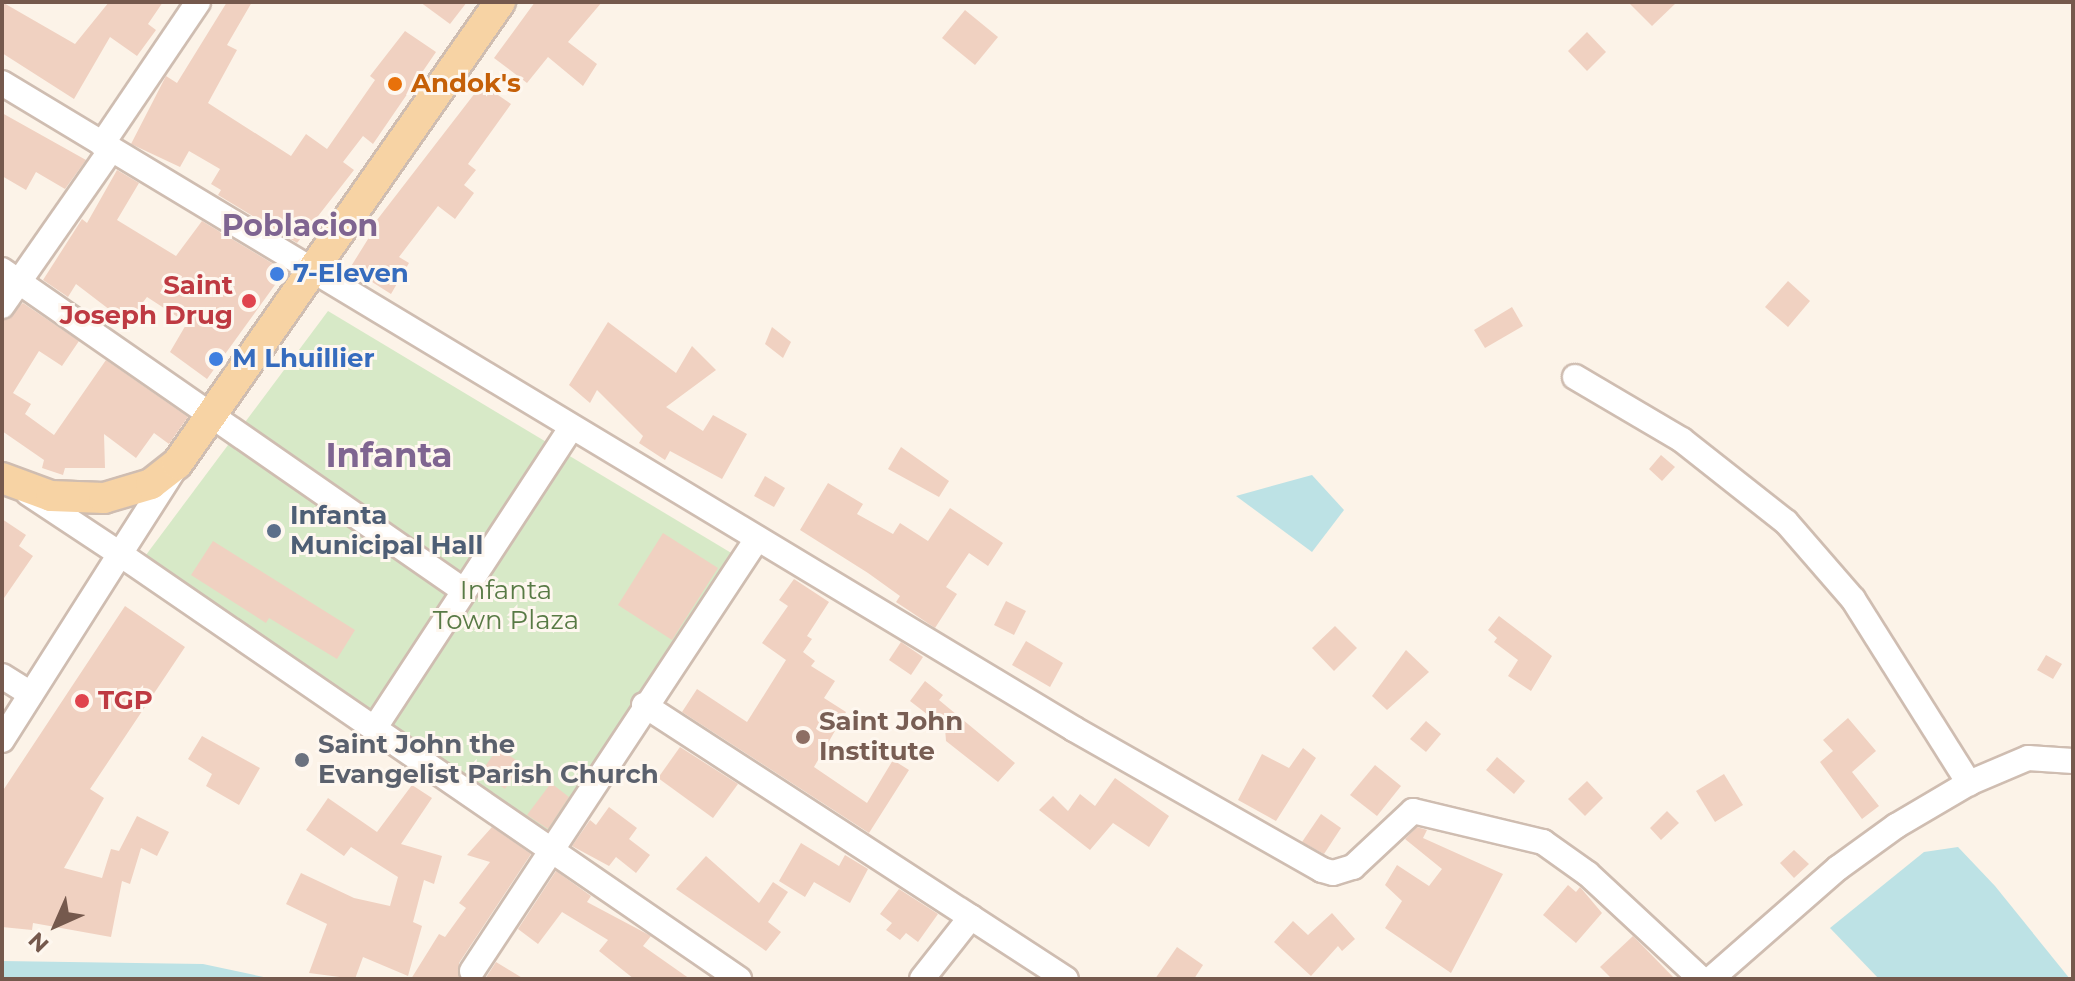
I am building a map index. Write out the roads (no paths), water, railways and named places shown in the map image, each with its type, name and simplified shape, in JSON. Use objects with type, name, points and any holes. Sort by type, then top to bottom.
[{"type":"main road","points":[[9,482],[51,496],[104,498],[151,484],[177,464],[214,417],[500,2]]},
{"type":"street","points":[[2,306],[11,276],[106,147],[198,2]]},
{"type":"street","points":[[2,83],[311,273],[757,539],[1322,870],[1333,873],[1353,867],[1413,811],[1543,842],[1588,874],[1701,979]]},
{"type":"street","points":[[11,276],[463,590]]},
{"type":"street","points":[[1575,377],[1682,440],[1786,522],[1861,610],[1969,783]]},
{"type":"street","points":[[374,729],[571,428]]},
{"type":"street","points":[[2,740],[177,464]]},
{"type":"street","points":[[9,482],[555,849],[739,979]]},
{"type":"street","points":[[472,971],[555,849],[644,705],[757,539]]},
{"type":"street","points":[[2,676],[31,694]]},
{"type":"street","points":[[644,705],[1066,979]]},
{"type":"street","points":[[1711,979],[1838,868],[1969,783],[2028,758],[2045,755],[2073,761]]},
{"type":"street","points":[[922,979],[971,917]]},
{"type":"water","points":[[1312,475],[1344,510],[1312,552],[1236,496]]},
{"type":"water","points":[[1958,847],[1995,886],[2070,979],[1879,979],[1830,928],[1924,852]]},
{"type":"water","points":[[2,961],[203,964],[273,979],[2,979]]},
{"type":"place","name":"Andok's","points":[[395,84]]},
{"type":"place","name":"7-Eleven","points":[[277,274]]},
{"type":"place","name":"Saint Joseph Drug","points":[[249,301]]},
{"type":"place","name":"M Lhuillier","points":[[216,359]]},
{"type":"place","name":"Infanta Municipal Hall","points":[[274,531]]},
{"type":"place","name":"TGP","points":[[82,701]]},
{"type":"place","name":"Saint John Institute","points":[[803,737]]},
{"type":"place","name":"Saint John the Evangelist Parish Church","points":[[302,760]]},
{"type":"district","name":"Poblacion","points":[[300,226]]},
{"type":"district","name":"Infanta","points":[[389,456]]},
{"type":"park label","name":"Infanta Town Plaza","points":[[506,606]]}]
